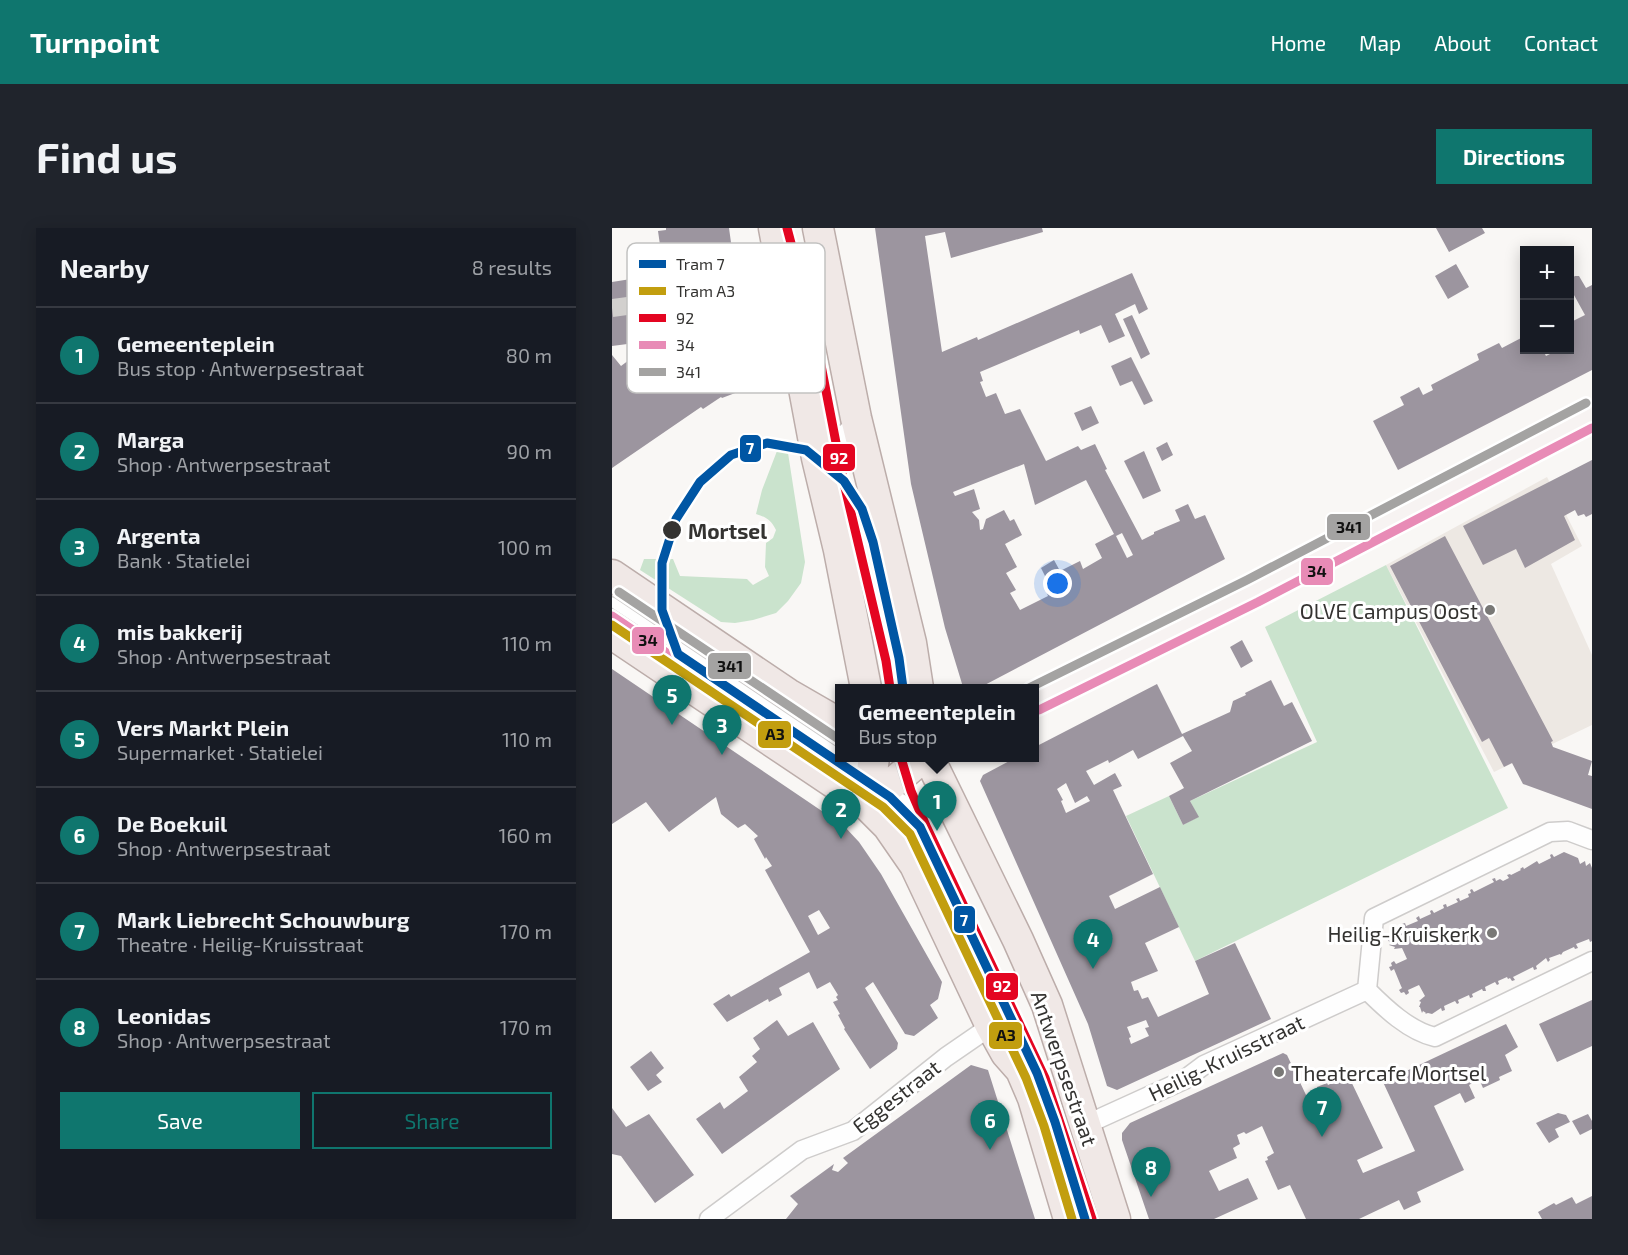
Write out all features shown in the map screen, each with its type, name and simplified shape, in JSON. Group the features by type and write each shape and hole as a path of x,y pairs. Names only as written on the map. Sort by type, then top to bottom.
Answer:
{"main road":[{"path":"774,228 778,243"},
{"path":"818,228 821,243"},
{"path":"825,263 856,418 910,643 917,684"},
{"path":"814,393 824,433 825,495 839,550 861,682"},
{"path":"612,575 805,705 835,721"},
{"path":"612,634 835,742"},
{"path":"805,705 817,708 835,705"},
{"path":"876,762 895,771"},
{"name":"Antwerpsestraat","path":"895,771 888,826 915,865 990,1026 1006,1053 1021,1070 1034,1098 1069,1219"},
{"name":"Antwerpsestraat","path":"895,771 1018,940 1047,1005 1115,1219"}],"street":[{"path":"1039,697 1252,591 1592,414"},
{"path":"824,433 846,434 856,418"},
{"path":"1592,840 1568,831 1550,832 1374,918 1367,990 1381,1005 1423,1034 1435,1037 1592,961"},
{"name":"Heilig-Kruisstraat","path":"1085,1125 1184,1080 1204,1065 1367,990"},
{"name":"Eggestraat","path":"709,1219 802,1150 853,1131 946,1057 990,1026"}],"lane":[{"path":"787,228 791,243"},
{"path":"820,393 824,433 886,661 889,684"},
{"path":"612,602 835,752"},
{"path":"860,762 895,771 927,828 1045,1078 1092,1219"},
{"path":"895,771 912,808 927,828"}],"shaded area":[{"name":"OLVE Campus Oost","path":"1547,477 1582,546 1551,564 1592,655 1592,725 1494,772 1386,565"}],"green space":[{"path":"777,451 788,453 805,562 801,583 776,613 735,623 721,622 640,570 644,559 673,559 680,576 747,579 753,585 769,576 765,567 766,543 773,538 776,530 768,519 756,514 762,490"},
{"path":"1386,565 1508,808 1195,961 1126,816 1169,796 1183,825 1198,817 1190,801 1317,742 1265,627"}],"building":[{"path":"666,228 729,228 731,243 660,243 658,231 666,230"},
{"path":"875,228 1042,228 1043,232 951,258 945,232 925,236 942,352 977,337 978,340 1132,273 1148,309 1139,314 1135,304 1115,314 1125,336 1109,343 1101,325 1080,334 1079,330 980,372 983,381 980,382 986,397 996,393 1005,414 1020,409 1046,461 1078,446 1081,450 1095,444 1107,469 1105,470 1142,540 1180,521 1175,510 1188,504 1195,519 1205,515 1225,559 987,684 962,684 945,628 911,484","holes":["1024,464 1035,505 1086,480 1114,534 1095,544 1102,558 1083,569 1080,561 1060,571 1054,560 1041,568 1049,584 1054,581 1056,586 1046,591 1048,596 1020,610 1010,593 1016,590 1006,573 1017,567 1005,544 1022,535 1014,519 1010,521 1004,510 986,519 983,529 980,530 979,520 972,512 980,509 974,489 955,496 953,492","1122,533 1133,555 1127,558 1116,536"]},
{"path":"1436,228 1482,228 1485,233 1449,252"},
{"path":"1456,264 1469,287 1448,299 1435,276"},
{"path":"1579,276 1586,288 1592,285 1592,370 1398,470 1373,421 1404,405 1400,397 1419,387 1423,395 1433,390 1431,385 1479,360 1477,354 1499,343 1502,348 1520,339 1520,354 1545,354 1546,356 1574,354 1574,320 1585,315 1574,295 1574,277"},
{"path":"627,280 627,344 612,346 612,282"},
{"path":"1132,315 1150,354 1141,359 1123,319"},
{"path":"612,355 621,366 627,362 627,393 735,393 721,397 703,409 701,407 612,468"},
{"path":"1131,357 1153,401 1144,405 1132,381 1120,386 1111,366"},
{"path":"1091,406 1099,423 1082,431 1074,413"},
{"path":"1167,442 1173,455 1162,461 1156,448"},
{"path":"1144,451 1161,491 1143,499 1124,461"},
{"path":"1592,460 1592,514 1586,517 1584,514 1578,516 1575,510 1564,516 1575,540 1525,568 1516,549 1483,565 1463,526"},
{"path":"1445,536 1553,741 1551,742 1553,747 1592,761 1588,775 1592,776 1592,809 1523,784 1512,763 1504,767 1489,738 1482,742 1390,566"},
{"path":"1242,640 1253,661 1241,668 1230,647"},
{"path":"612,669 844,826 859,842 881,874 942,982 938,999 930,1005 938,1018 914,1036 905,1034 873,982 865,988 898,1043 897,1049 870,1069 844,1029 838,1015 840,1014 833,1002 838,1000 836,997 838,995 830,982 817,989 809,972 779,988 782,995 769,1002 768,999 727,1022 713,1004 729,994 731,997 810,952 765,870 772,866 766,857 765,859 754,839 758,836 745,824 738,828 721,814 716,797 669,832 646,802 612,824","holes":["819,910 830,928 818,935 808,916"]},
{"path":"1271,680 1284,706 1292,702 1312,741 1190,801 1199,817 1183,825 1169,796 1184,788 1170,763 1192,751 1183,736 1138,759 1133,750 1109,763 1108,760 1086,771 1094,785 1115,773 1122,786 1113,790 1153,874 1109,896 1115,909 1160,887 1179,927 1145,943 1158,971 1131,982 1134,991 1138,990 1142,999 1148,997 1158,1017 1209,994 1195,961 1235,943 1271,1019 1117,1090 1107,1086 1088,1024 980,781 983,775 1007,762 1039,762 1039,745 1157,684 1182,734 1230,712 1233,701 1246,695 1245,693","holes":["1066,783 1075,803 1087,796 1090,801 1066,813 1057,789","1146,1020 1149,1027 1145,1028 1149,1036 1131,1044 1127,1027"]},
{"name":"Heilig-Kruiskerk","path":"1564,852 1578,858 1580,864 1585,861 1586,866 1590,863 1592,868 1592,941 1590,942 1589,939 1576,944 1578,948 1574,947 1561,955 1549,958 1548,962 1546,958 1536,966 1537,969 1534,970 1533,967 1513,977 1515,980 1512,981 1507,977 1498,981 1497,985 1495,982 1485,987 1486,991 1482,989 1472,994 1473,997 1470,998 1469,995 1458,1000 1459,1003 1455,1001 1444,1006 1445,1010 1442,1011 1441,1008 1432,1014 1425,1014 1423,1011 1422,1013 1419,1007 1421,1002 1419,1001 1425,996 1419,985 1408,990 1409,993 1406,995 1404,992 1401,993 1399,990 1402,988 1394,969 1391,971 1389,967 1394,961 1396,964 1407,959 1402,948 1394,949 1395,947 1389,945 1391,944 1387,939 1393,933 1392,931 1404,927 1402,924 1405,923 1406,926 1418,921 1416,918 1419,916 1420,919 1431,914 1432,910 1434,913 1444,908 1443,905 1446,904 1447,907 1458,902 1456,899 1459,898 1460,901 1469,897 1470,890 1474,892 1494,882 1492,879 1503,881 1509,878 1507,875 1523,867 1524,869 1537,861 1539,864 1551,858 1552,854 1554,857"},
{"path":"1592,1000 1592,1046 1557,1062 1539,1024"},
{"path":"777,1020 788,1036 813,1022 840,1069 722,1154 696,1119 720,1102 724,1109 748,1091 739,1077 757,1062 752,1056 760,1049 753,1038"},
{"path":"1506,1024 1518,1047 1505,1055 1512,1071 1483,1088 1479,1079 1469,1085 1475,1098 1465,1103 1460,1093 1434,1106 1464,1170 1417,1192 1421,1202 1404,1210 1399,1200 1359,1219 1306,1219 1290,1185 1278,1190 1265,1161 1274,1153 1262,1126 1246,1134 1244,1132 1237,1135 1240,1144 1233,1148 1237,1158 1209,1171 1219,1191 1248,1178 1258,1199 1214,1219 1149,1219 1122,1140 1122,1133 1130,1123 1283,1053 1287,1055 1306,1095 1317,1090 1317,1087 1327,1083 1328,1085 1348,1075 1383,1148 1357,1160 1363,1173 1415,1151 1383,1082"},
{"path":"651,1051 664,1068 656,1075 662,1082 648,1091 630,1067"},
{"path":"971,1065 988,1070 1035,1219 786,1219 798,1204 790,1196 834,1164 832,1170 838,1172 848,1163 843,1158"},
{"path":"612,1108 626,1127 649,1114 694,1175 655,1203 621,1156 612,1154"},
{"path":"1558,1113 1566,1115 1570,1122 1555,1129 1559,1137 1549,1143 1536,1123"},
{"path":"1588,1114 1592,1121 1592,1129 1580,1135 1572,1121"},
{"path":"1592,1196 1592,1219 1542,1219 1538,1212 1572,1197 1576,1204"}],"tunnel":[{"path":"612,308 627,306"}],"tram line":[{"name":"7","path":"835,760 678,654 662,610 662,563 676,519 700,482 731,455 767,443 806,450 844,481 862,509 873,542 899,658 902,684"},
{"name":"A3","path":"612,625 883,807 910,834 1026,1078 1044,1126 1072,1219"},
{"name":"7","path":"838,762 890,797 920,827 1037,1073 1085,1219"},
{"path":"895,762 904,790 927,840"}],"transit line":[{"name":"92","path":"787,228 791,243"},
{"name":"92","path":"825,386 843,479 889,684"},
{"name":"341","path":"1037,684 1247,580 1586,403"},
{"name":"34","path":"1039,710 1258,602 1592,428"},
{"name":"341","path":"619,592 835,737"},
{"name":"34","path":"612,616 833,765"},
{"name":"92","path":"902,762 911,791 927,828 1045,1078 1092,1219"}],"place":[{"name":"Mortsel","path":"672,530"},
{"name":"OLVE Campus Oost","path":"1490,610"},
{"name":"Vers Markt Plein","path":"672,725"},
{"name":"Argenta","path":"722,755"},
{"name":"Gemeenteplein","path":"937,831"},
{"name":"Marga","path":"841,839"},
{"name":"Heilig-Kruiskerk","path":"1492,933"},
{"name":"mis bakkerij","path":"1093,969"},
{"name":"Theatercafe Mortsel","path":"1279,1072"},
{"name":"Mark Liebrecht Schouwburg","path":"1322,1137"},
{"name":"De Boekuil","path":"990,1150"},
{"name":"Leonidas","path":"1151,1197"}]}
